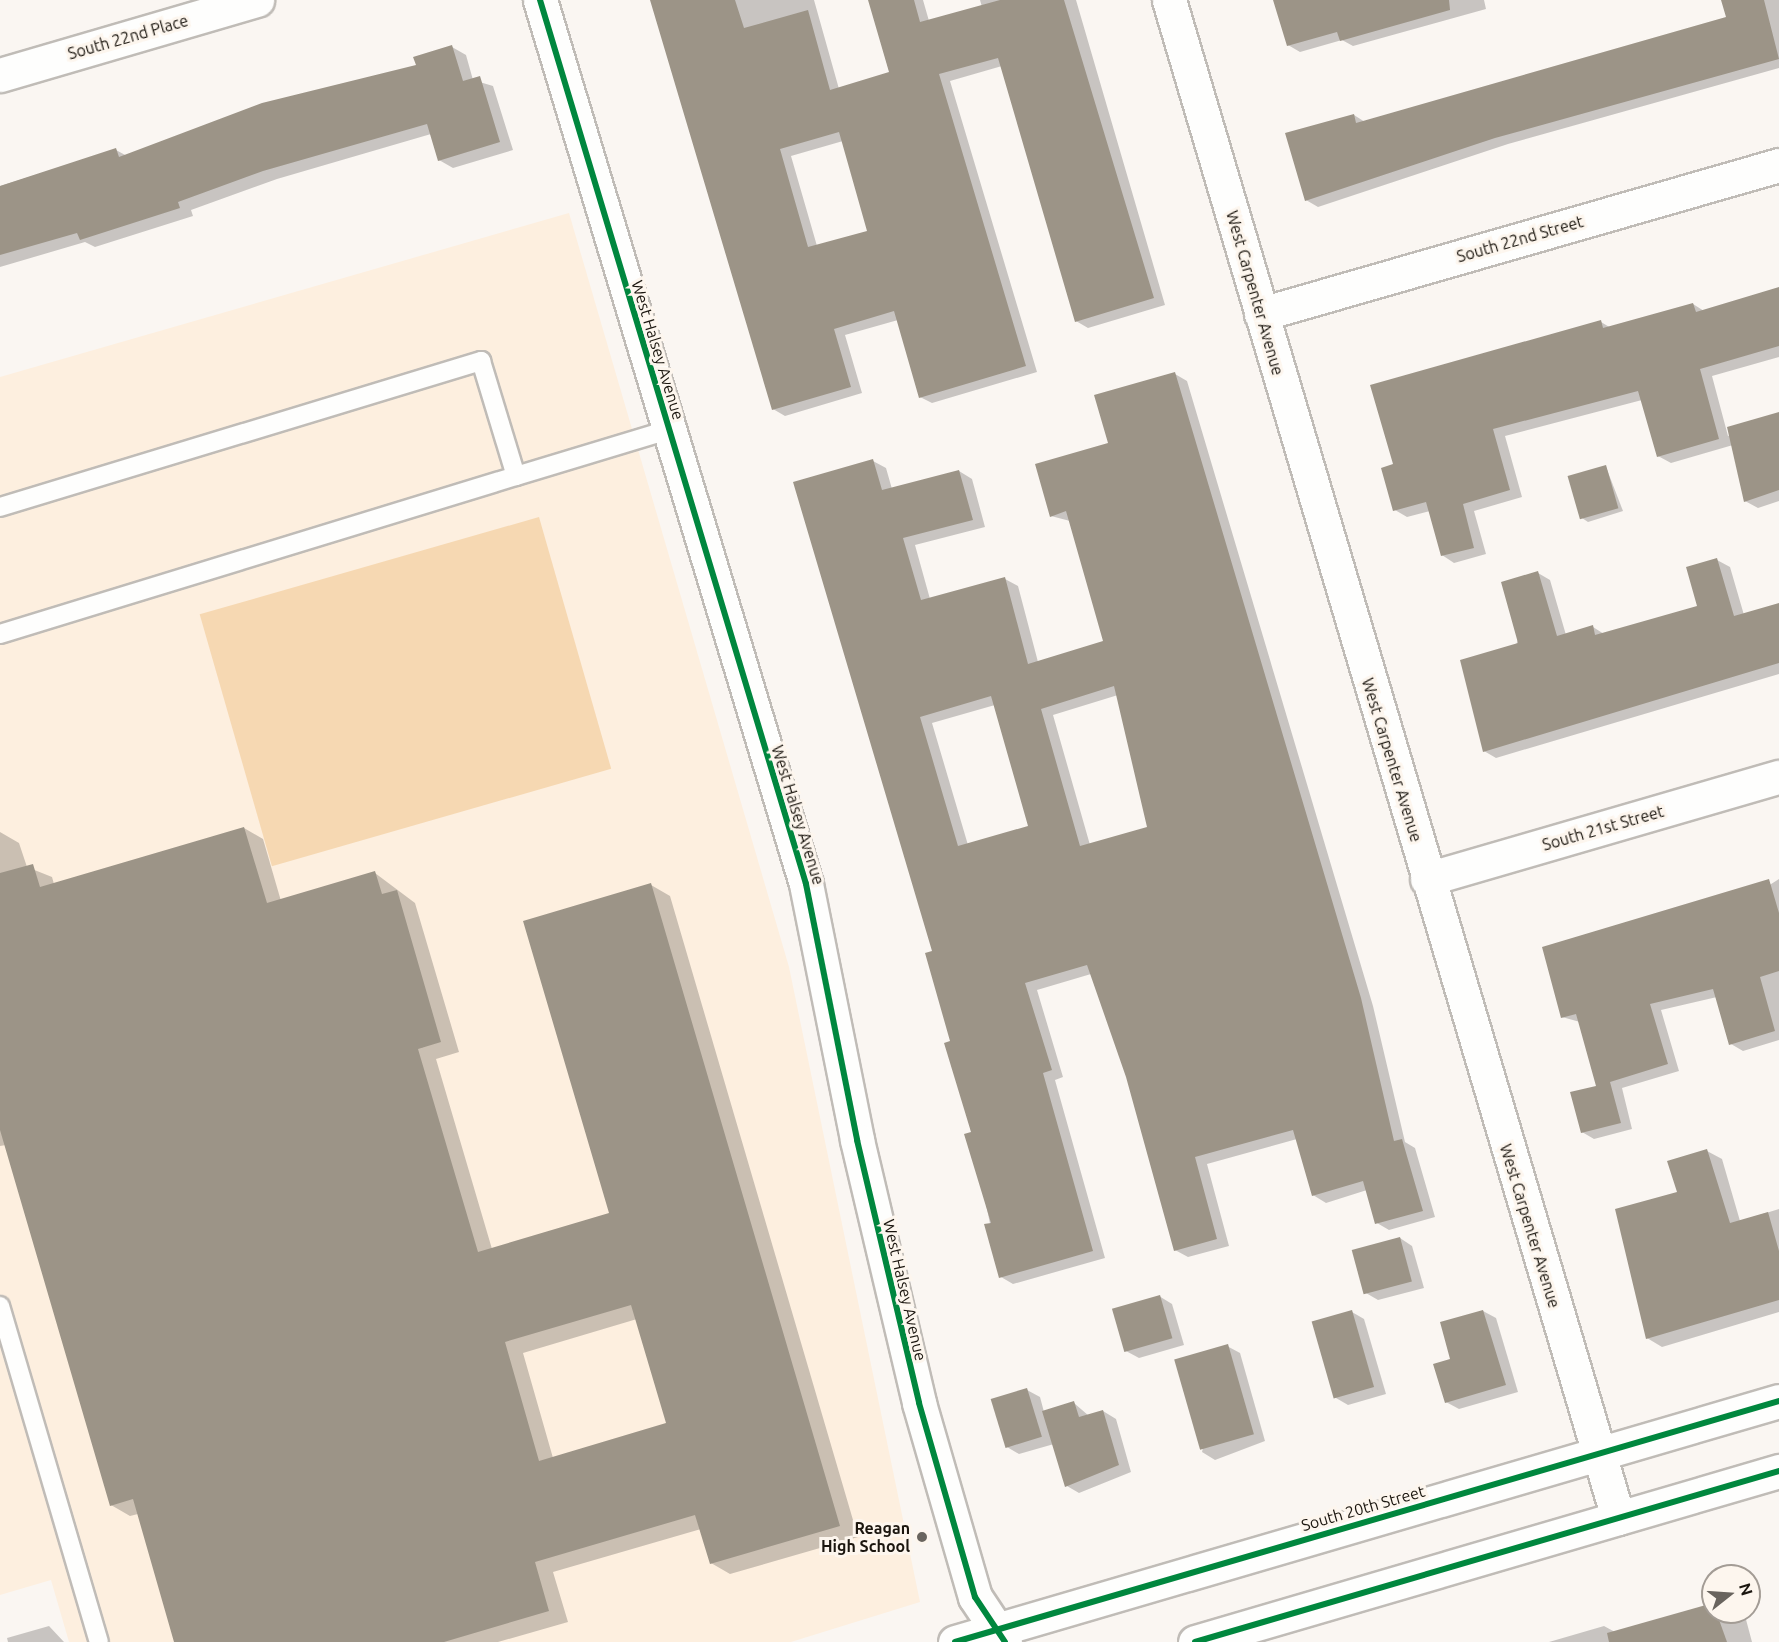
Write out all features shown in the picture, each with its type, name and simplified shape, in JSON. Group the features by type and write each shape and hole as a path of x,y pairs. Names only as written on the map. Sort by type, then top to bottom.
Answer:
{"street":[{"name":"South 22nd Place","path":"0,75 257,0"},
{"name":"West Halsey Avenue","path":"540,0 806,884 891,1294 975,1597 1000,1636"},
{"name":"West Carpenter Avenue","path":"1169,0 1427,879 1618,1518"},
{"name":"South 22nd Street","path":"1261,314 1779,165"},
{"name":"South 21st Street","path":"1427,879 1779,777"},
{"name":"South 20th Street","path":"955,1642 1000,1636 1779,1401"},
{"path":"1195,1642 1779,1472"}],"lane":[{"path":"0,507 481,361 516,476"},
{"path":"0,634 668,430"},
{"path":"0,1306 99,1642"}],"shaded area":[{"path":"569,213 789,967 920,1602 791,1642 69,1642 51,1580 0,1595 0,377"},
{"path":"539,517 611,769 272,866 200,614"}],"building":[{"path":"650,0 735,0 744,28 808,10 830,90 889,72 868,0 914,0 920,22 1000,0 1064,0 1154,298 1075,322 998,58 939,74 1026,366 919,398 894,311 834,329 851,387 772,410","holes":["839,132 867,231 808,247 780,149"]},
{"path":"1273,0 1449,0 1450,10 1340,41 1337,32 1287,46"},
{"path":"1721,0 1764,0 1779,59 1495,138 1305,201 1285,133 1354,114 1356,123 1726,17"},
{"path":"452,45 463,81 480,76 500,142 438,161 427,124 263,171 178,202 180,208 80,240 77,233 0,255 0,186 116,148 119,157 262,103 416,65 413,57"},
{"path":"1779,287 1779,346 1700,369 1719,439 1657,457 1638,391 1493,429 1510,490 1463,504 1474,548 1441,556 1426,502 1393,511 1381,468 1393,464 1370,385 1601,320 1603,328 1693,303 1696,312"},
{"path":"1175,372 1361,998 1394,1141 1402,1139 1423,1211 1375,1224 1363,1181 1312,1196 1293,1130 1195,1157 1217,1239 1174,1251 1126,1077 1087,965 1025,983 1052,1070 1043,1073 1093,1251 999,1278 984,1224 991,1223 964,1134 971,1132 944,1043 950,1041 925,953 932,951 793,482 873,459 882,490 959,470 973,520 903,538 921,600 1005,577 1028,664 1103,641 1066,511 1050,517 1035,464 1108,443 1094,395","holes":["1114,686 1147,827 1080,846 1041,709","991,696 1028,826 958,846 920,717"]},
{"path":"1779,412 1779,490 1744,502 1727,427"},
{"path":"1606,465 1618,508 1580,519 1568,476"},
{"path":"1717,558 1734,616 1779,603 1779,663 1483,752 1460,660 1518,643 1501,582 1538,571 1557,636 1593,625 1595,635 1697,606 1686,567"},
{"path":"244,827 267,903 375,871 382,894 397,890 441,1042 418,1049 478,1252 609,1213 523,921 651,883 840,1526 710,1564 695,1515 535,1562 549,1611 444,1642 174,1642 133,1499 110,1506 0,1130 0,873 33,864 40,887","holes":["631,1305 666,1423 539,1461 505,1342"]},
{"path":"1769,879 1779,913 1779,971 1760,977 1775,1031 1729,1045 1713,989 1650,1004 1668,1064 1610,1082 1621,1123 1581,1133 1570,1092 1596,1086 1576,1014 1561,1018 1542,947"},
{"path":"1707,1149 1730,1223 1768,1212 1779,1251 1779,1300 1646,1339 1615,1209 1677,1192 1667,1161"},
{"path":"1400,1237 1412,1281 1364,1294 1352,1250"},
{"path":"1160,1295 1172,1338 1124,1352 1112,1309"},
{"path":"1352,1310 1374,1387 1334,1398 1312,1322"},
{"path":"1483,1310 1506,1385 1445,1403 1433,1364 1450,1359 1440,1322"},
{"path":"1228,1344 1254,1434 1200,1450 1174,1359"},
{"path":"1027,1388 1042,1437 1006,1448 991,1399"},
{"path":"1074,1401 1079,1417 1103,1410 1119,1465 1065,1487 1042,1411"},
{"path":"1701,1606 1701,1624 1721,1624 1727,1642 1609,1642 1607,1633"}],"cycle path":[{"path":"540,0 806,884 857,1140 919,1403 975,1597 1005,1642"},
{"path":"955,1642 1779,1401"},
{"path":"1195,1642 1779,1471"}],"place":[{"name":"Reagan High School","path":"922,1537"}]}
